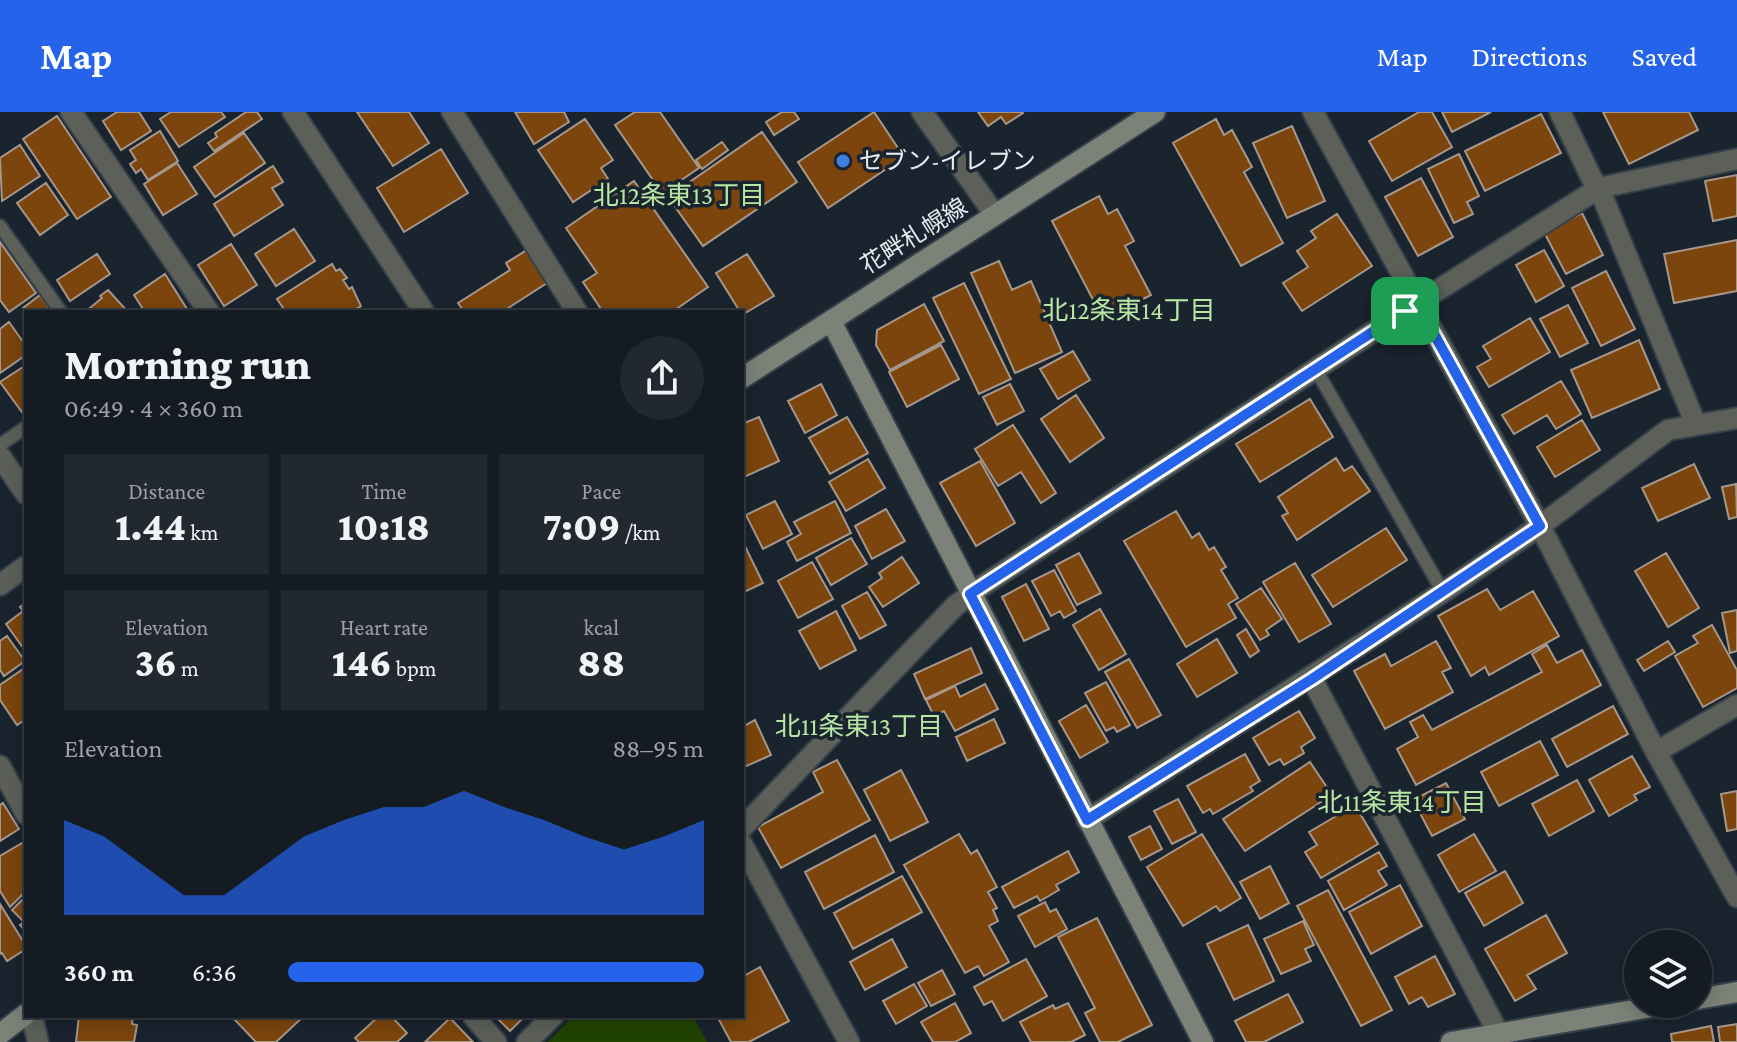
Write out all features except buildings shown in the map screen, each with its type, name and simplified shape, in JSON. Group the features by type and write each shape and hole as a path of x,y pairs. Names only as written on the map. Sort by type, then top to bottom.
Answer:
{"street":[{"path":"71,112 208,310"},
{"path":"293,112 423,310"},
{"path":"452,112 576,310"},
{"path":"922,112 995,215"},
{"name":"花畔札幌線","path":"744,377 1155,112"},
{"path":"1313,112 1540,526 1656,752 1737,897"},
{"path":"1560,112 1599,188 1696,425"},
{"path":"744,826 970,594 1315,368 1599,188 1737,159"},
{"path":"831,321 1203,1042"},
{"path":"1087,820 1312,679 1443,592 1540,526 1668,430 1737,418"},
{"path":"0,456 24,491"},
{"path":"0,585 24,567"},
{"path":"1312,679 1500,1038"},
{"path":"1656,752 1737,705"},
{"path":"0,766 24,810"},
{"path":"744,848 849,1042"},
{"path":"1712,996 1737,992"},
{"path":"1451,1042 1500,1038 1624,1013"},
{"path":"0,1034 24,1016"},
{"path":"32,1018 38,1042"},
{"path":"475,1018 496,1042"},
{"path":"527,1042 551,1018"}],"lane":[{"path":"0,226 60,310"},
{"path":"1315,368 1443,592"},
{"path":"0,445 24,428"}],"green space":[{"path":"571,1018 694,1018 707,1042 548,1042"}],"place":[{"name":"セブン-イレブン","path":"843,161"}],"district":[{"name":"北12条東13丁目","path":"679,195"},
{"name":"北12条東14丁目","path":"1129,310"},
{"name":"北11条東13丁目","path":"859,726"},
{"name":"北11条東14丁目","path":"1402,802"}],"route":[{"path":"1417,303 1540,526 1312,679 1087,820 970,594 1405,311 1417,303"}]}
